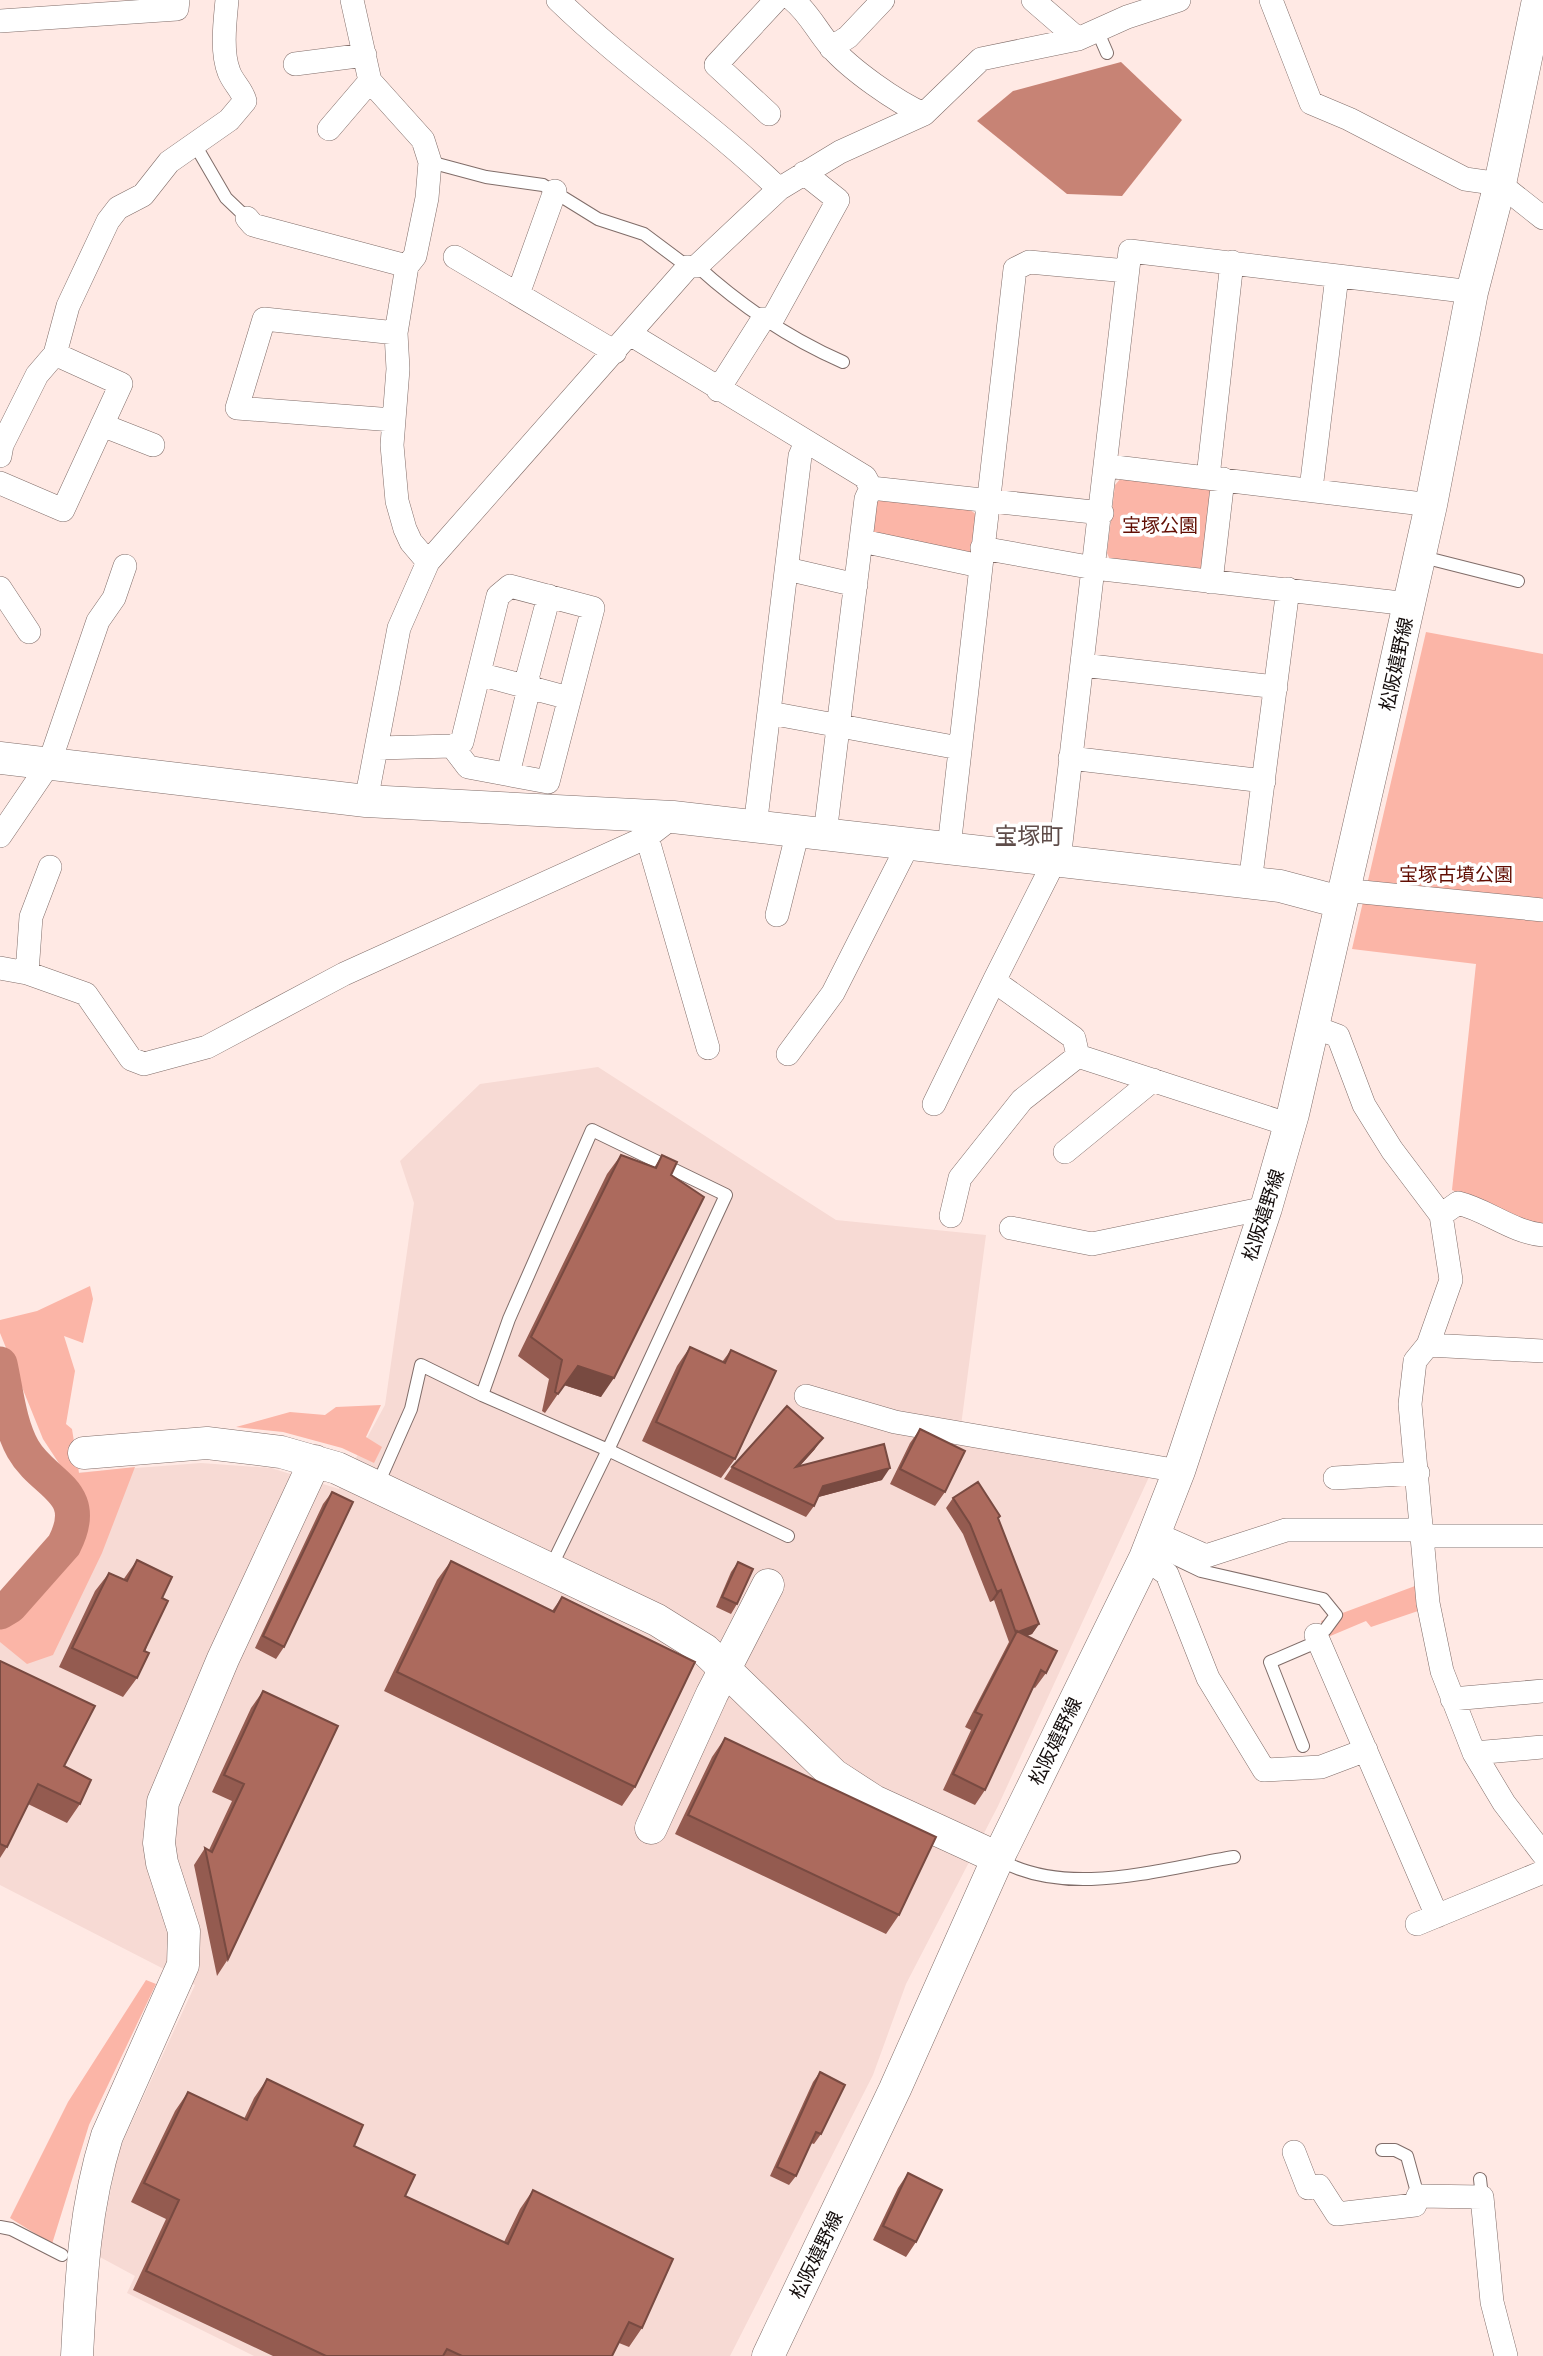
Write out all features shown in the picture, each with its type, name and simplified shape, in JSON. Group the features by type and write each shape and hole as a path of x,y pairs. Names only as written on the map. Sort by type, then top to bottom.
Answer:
{"street":[{"path":"0,21 177,9 177,0"},
{"path":"0,456 2,445 37,375 55,354 68,306 108,221 118,208 142,195 169,162 229,120 245,101 242,90 229,73 224,30 227,0"},
{"path":"352,0 370,80 424,140 430,162 427,198 415,256 407,266 396,333 398,369 393,420 397,501 411,542 428,562"},
{"path":"558,0 610,50 755,166 779,189"},
{"path":"769,114 716,65 776,0"},
{"path":"793,0 804,10 831,48 902,104 924,114"},
{"path":"831,48 848,37 883,0"},
{"path":"1034,0 1088,34"},
{"path":"366,801 399,628 428,562 693,266 779,189 804,173 924,114 981,59 1088,34 1128,9 1179,0"},
{"path":"1271,0 1311,103 1349,119 1465,179 1500,184 1543,218"},
{"name":"松阪嬉野線","path":"768,2356 895,2090 998,1858 1149,1546 1178,1471 1266,1208 1314,1027 1341,896 1431,505 1472,292 1500,184 1538,0"},
{"path":"295,64 365,55"},
{"path":"328,129 370,80"},
{"path":"719,390 764,319 773,318 838,200 804,173"},
{"path":"518,294 555,191"},
{"path":"247,218 253,225 407,266"},
{"path":"934,1104 1057,860 1102,513 1106,452 1130,251 1472,292"},
{"path":"455,257 615,352"},
{"path":"949,847 1015,269 1029,262 1127,271"},
{"path":"1211,582 1232,262"},
{"path":"1311,489 1337,276"},
{"path":"393,420 237,408 264,318 396,333"},
{"path":"630,334 865,477 872,488"},
{"path":"0,483 63,510 121,384 55,354"},
{"path":"102,425 153,445"},
{"path":"755,827 800,456 806,442"},
{"path":"1107,466 1431,505"},
{"path":"872,488 1102,513"},
{"path":"777,915 811,833 837,726 866,499 872,488"},
{"path":"862,541 981,557 1409,604"},
{"path":"0,836 50,764 98,621 114,598 125,566"},
{"path":"787,569 856,585"},
{"path":"378,748 452,746 462,742 498,597 510,586 593,608 548,782 468,766 452,746"},
{"path":"0,588 29,632"},
{"path":"1250,883 1287,589"},
{"path":"508,774 529,688 528,674 549,596"},
{"path":"1082,665 1276,687"},
{"path":"479,674 569,698"},
{"path":"770,713 959,748"},
{"path":"0,758 366,801 673,817 1280,886 1341,896 1543,910"},
{"path":"1070,758 1264,781"},
{"path":"0,968 27,973 86,994 131,1059 144,1064 207,1046 344,975 647,836 673,817"},
{"path":"647,836 708,1048"},
{"path":"788,1054 833,993 909,843"},
{"path":"27,973 31,917 50,867"},
{"path":"995,981 1074,1038 1078,1056"},
{"path":"1314,1027 1338,1036 1364,1105 1392,1150 1441,1215 1451,1280 1428,1345 1415,1362 1410,1404 1428,1603 1442,1671 1474,1752 1504,1803 1543,1854"},
{"path":"1078,1056 1290,1125"},
{"path":"951,1216 960,1178 1022,1100 1078,1056"},
{"path":"1065,1152 1153,1080"},
{"path":"1441,1215 1458,1203 1473,1206 1513,1227 1543,1235"},
{"path":"1011,1228 1092,1244 1266,1208"},
{"path":"1428,1345 1543,1351"},
{"path":"806,1396 895,1422 1178,1471"},
{"path":"84,1453 207,1443 281,1452 315,1461 377,1486 657,1620 705,1650 811,1755 853,1787 874,1801 998,1858"},
{"path":"77,2356 81,2259 99,2163 107,2136 183,1965 184,1931 167,1881 159,1843 163,1802 223,1659 315,1461"},
{"path":"1335,1478 1418,1473"},
{"path":"1149,1546 1206,1556 1286,1530 1543,1536"},
{"path":"1149,1546 1167,1574 1208,1678 1264,1770 1321,1767 1366,1751"},
{"path":"651,1828 712,1694 768,1585"},
{"path":"1320,1635 1366,1751 1427,1920 1543,1872"},
{"path":"1452,1699 1543,1691"},
{"path":"1474,1752 1543,1746"},
{"path":"1294,2152 1308,2188 1319,2186 1338,2214 1415,2205 1418,2196 1481,2188 1492,2302 1507,2356"}],"lane":[{"path":"1088,34 1107,53"},
{"path":"194,143 226,198 247,218"},
{"path":"430,162 486,177 543,185 598,219 644,234 693,266 747,309 843,362"},
{"path":"1419,556 1518,581"},
{"path":"482,1395 509,1318 592,1130 726,1195 608,1450 549,1570"},
{"path":"377,1486 411,1409 421,1365 788,1536"},
{"path":"1149,1546 1201,1571 1323,1599 1336,1615 1320,1635 1270,1662 1303,1746"},
{"path":"998,1858 1018,1870 1088,1880 1234,1857"},
{"path":"1382,2150 1395,2150 1407,2156 1418,2196"},
{"path":"0,2228 11,2229 62,2255"}],"shaded area":[{"path":"1121,62 1182,120 1122,196 1067,194 977,121 1013,91"},
{"path":"598,1067 836,1220 986,1235 959,1441 1149,1477 998,1806 906,1984 873,2075 730,2356 254,2356 127,2293 135,2276 98,2256 118,2152 195,1985 0,1885 0,1625 74,1553 85,1517 71,1473 201,1463 271,1468 339,1489 385,1405 414,1203 400,1161 480,1084"}],"green space":[{"name":"宝塚公園","path":"1122,477 1208,486 1214,496 1205,568 1193,573 1111,562 1107,553 1115,485"},
{"path":"883,498 969,509 977,515 973,550 965,557 869,531 875,503"},
{"name":"宝塚古墳公園","path":"1426,632 1543,654 1543,1225 1532,1225 1452,1190 1476,964 1352,949"},
{"path":"90,1286 93,1299 83,1343 64,1336 75,1371 66,1424 72,1429 79,1473 135,1467 102,1553 53,1655 27,1664 0,1642 0,1623 70,1558 86,1519 81,1497 43,1439 0,1333 0,1320 37,1311"},
{"path":"381,1405 366,1437 382,1447 374,1463 342,1448 283,1432 236,1427 290,1412 325,1415 336,1407"},
{"path":"1415,1586 1418,1611 1371,1627 1366,1621 1328,1637 1321,1621"},
{"path":"146,1980 156,1984 89,2125 52,2244 10,2218 68,2102"}],"building":[{"path":"621,1155 656,1168 662,1155 677,1162 671,1175 704,1197 614,1378 578,1366 558,1394 555,1392 562,1360 531,1337"},
{"path":"690,1347 725,1363 731,1350 776,1371 735,1459 656,1422"},
{"path":"787,1406 823,1438 796,1467 884,1444 890,1468 823,1486 814,1506 732,1467"},
{"path":"920,1429 965,1451 945,1492 900,1469"},
{"path":"978,1482 1000,1516 998,1518 1039,1624 1016,1633 1001,1590 997,1592 970,1524 953,1498"},
{"path":"332,1492 353,1502 284,1647 263,1636"},
{"path":"137,1560 172,1577 162,1598 168,1601 144,1651 149,1653 137,1678 72,1648 109,1573 127,1581"},
{"path":"451,1561 554,1612 562,1597 695,1662 635,1787 397,1672"},
{"path":"738,1562 753,1569 737,1604 722,1597"},
{"path":"1017,1631 1057,1651 1046,1673 1041,1670 985,1790 953,1774 982,1715 975,1712"},
{"path":"0,1661 95,1706 64,1766 91,1780 80,1804 38,1784 7,1847 0,1844"},
{"path":"263,1691 338,1726 228,1959 205,1848 212,1852 244,1784 224,1775"},
{"path":"725,1738 936,1837 899,1915 688,1815"},
{"path":"820,2072 845,2085 821,2134 816,2132 796,2176 777,2167"},
{"path":"267,2079 363,2125 354,2146 415,2175 405,2196 508,2244 533,2190 673,2259 642,2328 629,2322 612,2356 462,2356 447,2349 443,2356 326,2356 146,2271 179,2200 144,2183 188,2092 247,2120"},
{"path":"908,2173 942,2190 916,2242 883,2226"}],"waterway":[{"path":"0,1364 18,1439 32,1461 62,1490 69,1500 72,1512 71,1527 64,1545 10,1606 0,1612"}],"district":[{"name":"宝塚町","path":"1029,836"}]}
